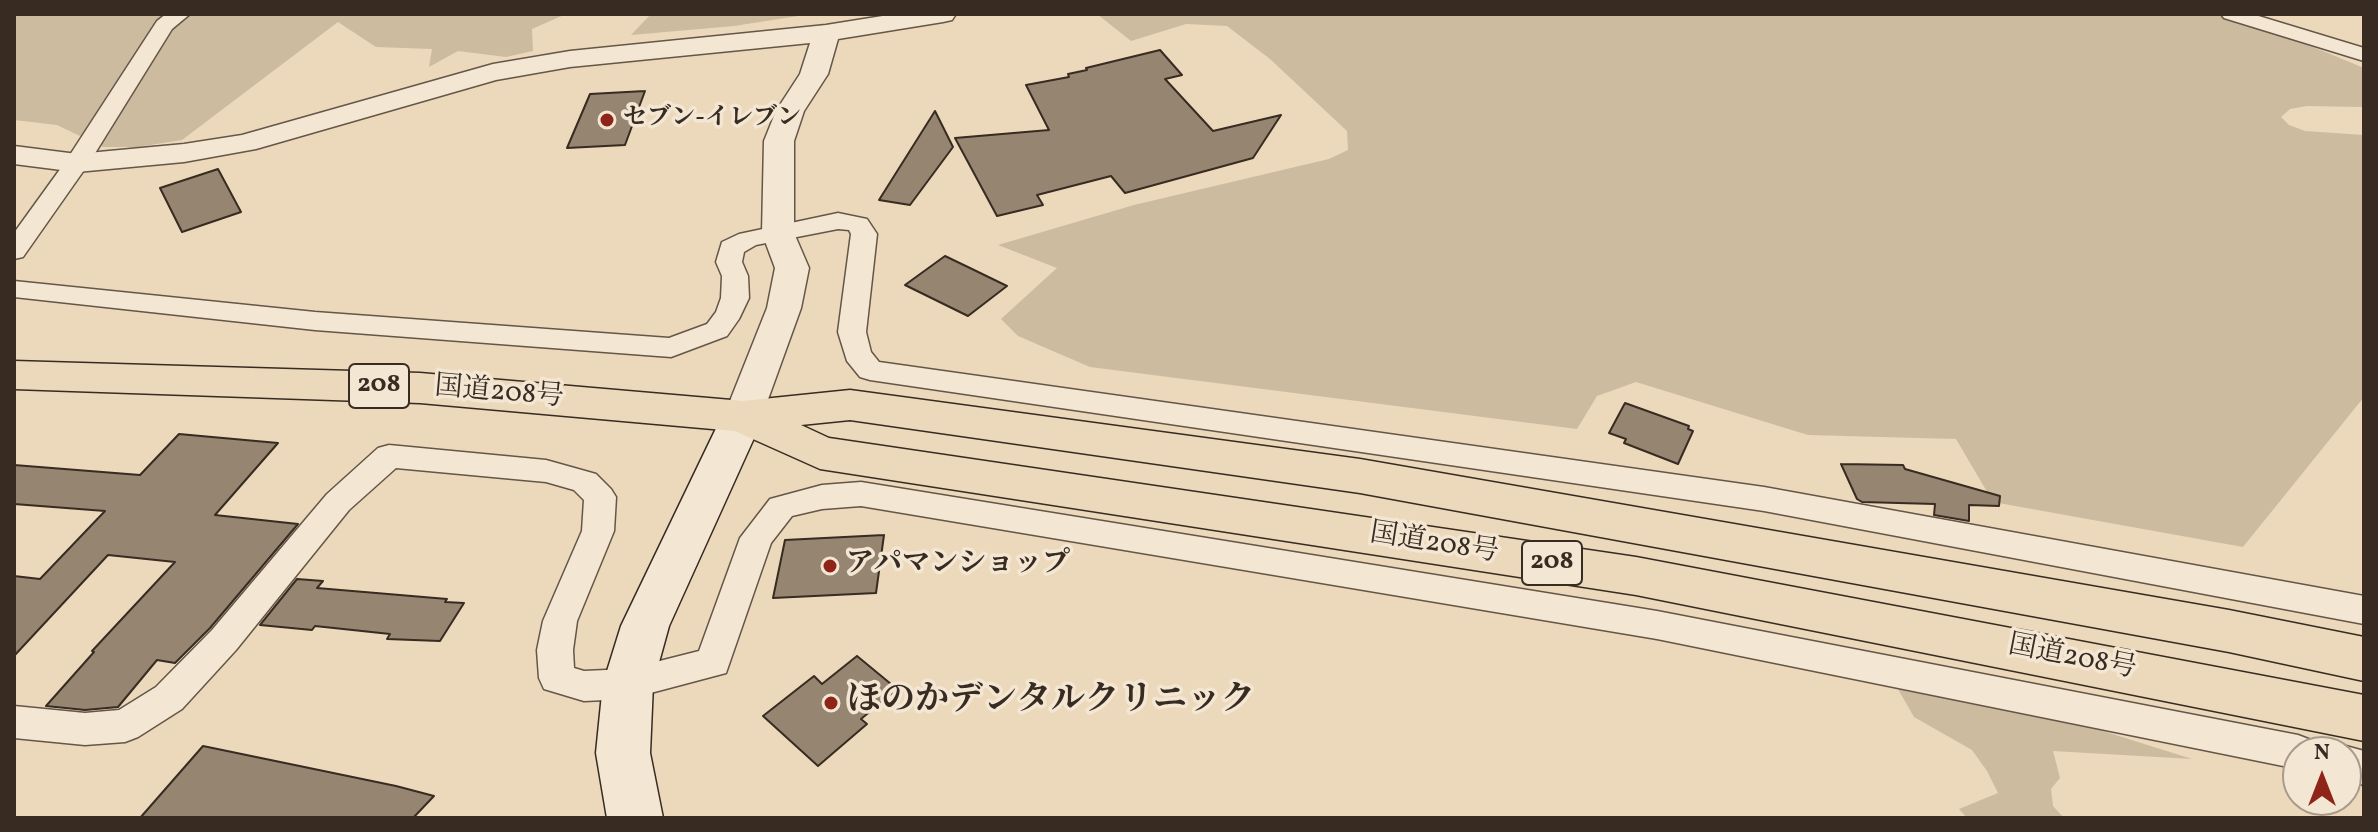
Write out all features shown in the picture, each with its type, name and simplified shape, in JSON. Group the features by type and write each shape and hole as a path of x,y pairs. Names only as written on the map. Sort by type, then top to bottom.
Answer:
{"highway":[{"name":"国道208号","path":"14,375 420,388 743,416 850,405 1360,476 2229,631 2364,659"},
{"name":"国道208号","path":"743,416 820,453 1636,576 2364,718"}],"main road":[{"path":"635,818 623,753 628,684 645,626 743,416"}],"street":[{"path":"14,251 77,163 164,25 180,14"},
{"path":"14,155 77,163 184,153 245,143 493,72 570,59 826,33 943,14"},
{"path":"2231,14 2364,55"},
{"path":"743,416 784,308 792,268 778,233 779,141 790,111 814,74 826,33"},
{"path":"14,289 300,319 671,348 717,330 729,313 735,298 735,276 729,262 731,248 748,239 838,221 858,224 864,234 852,332 857,354 870,370 1764,499 2364,610"},
{"path":"14,722 85,729 125,726 169,698 224,640 338,502 389,456 546,471 585,482 600,497 598,531 560,621 555,650 557,678 584,686 628,684 713,662 756,538 781,507 822,497 861,494 1657,625 2282,749"}],"shaded area":[{"path":"14,14 566,14 532,29 533,51 506,57 458,51 429,67 432,49 376,47 338,22 182,140 138,147 103,147 57,125 14,120"},
{"path":"651,14 811,14 734,26 631,35"},
{"path":"1097,14 2216,14 2296,40 2364,68 2364,107 2307,106 2290,109 2281,117 2289,125 2305,131 2364,135 2364,397 2243,547 1993,502 1956,439 1808,435 1636,382 1597,396 1577,429 1090,367 1018,336 1001,319 1057,268 998,245 1134,205 1329,159 1348,150 1347,131 1270,59 1227,26 1186,24 1131,41"},
{"path":"1894,682 2033,709 2192,759 2053,751 2060,778 2051,789 2053,806 2064,818 1967,818 1959,809 1998,793 1987,771 1972,750 1914,717"}],"building":[{"path":"1160,50 1182,75 1165,79 1213,131 1281,115 1253,158 1125,193 1111,176 1037,195 1043,205 997,216 955,138 1049,130 1026,85 1069,77 1068,74 1086,68"},
{"name":"セブン-イレブン","path":"645,91 625,145 567,148 590,94"},
{"path":"935,111 953,147 910,205 879,200"},
{"path":"218,169 241,212 182,232 160,188"},
{"path":"945,256 1007,286 968,316 905,285"},
{"path":"1625,403 1689,426 1688,429 1693,431 1678,464 1624,443 1626,439 1609,433"},
{"path":"179,434 278,443 215,515 298,524 210,628 175,663 157,660 118,707 85,710 46,706 92,651 175,562 108,555 14,656 14,576 40,579 105,511 14,504 14,465 140,475"},
{"path":"1841,464 1903,465 1905,469 2000,496 1999,506 1969,505 1969,521 1934,515 1935,504 1862,502 1857,499"},
{"name":"アパマンショップ","path":"884,535 876,593 773,598 785,540"},
{"path":"297,579 323,581 317,588 464,603 440,641 387,639 390,634 315,626 312,630 260,625"},
{"name":"ほのかデンタルクリニック","path":"857,656 897,689 861,719 867,724 818,766 763,716 814,676 822,684"},
{"path":"203,746 434,796 413,818 140,818"}],"place":[{"name":"セブン-イレブン","path":"607,120"},
{"name":"アパマンショップ","path":"830,566"},
{"name":"ほのかデンタルクリニック","path":"831,703"}]}
